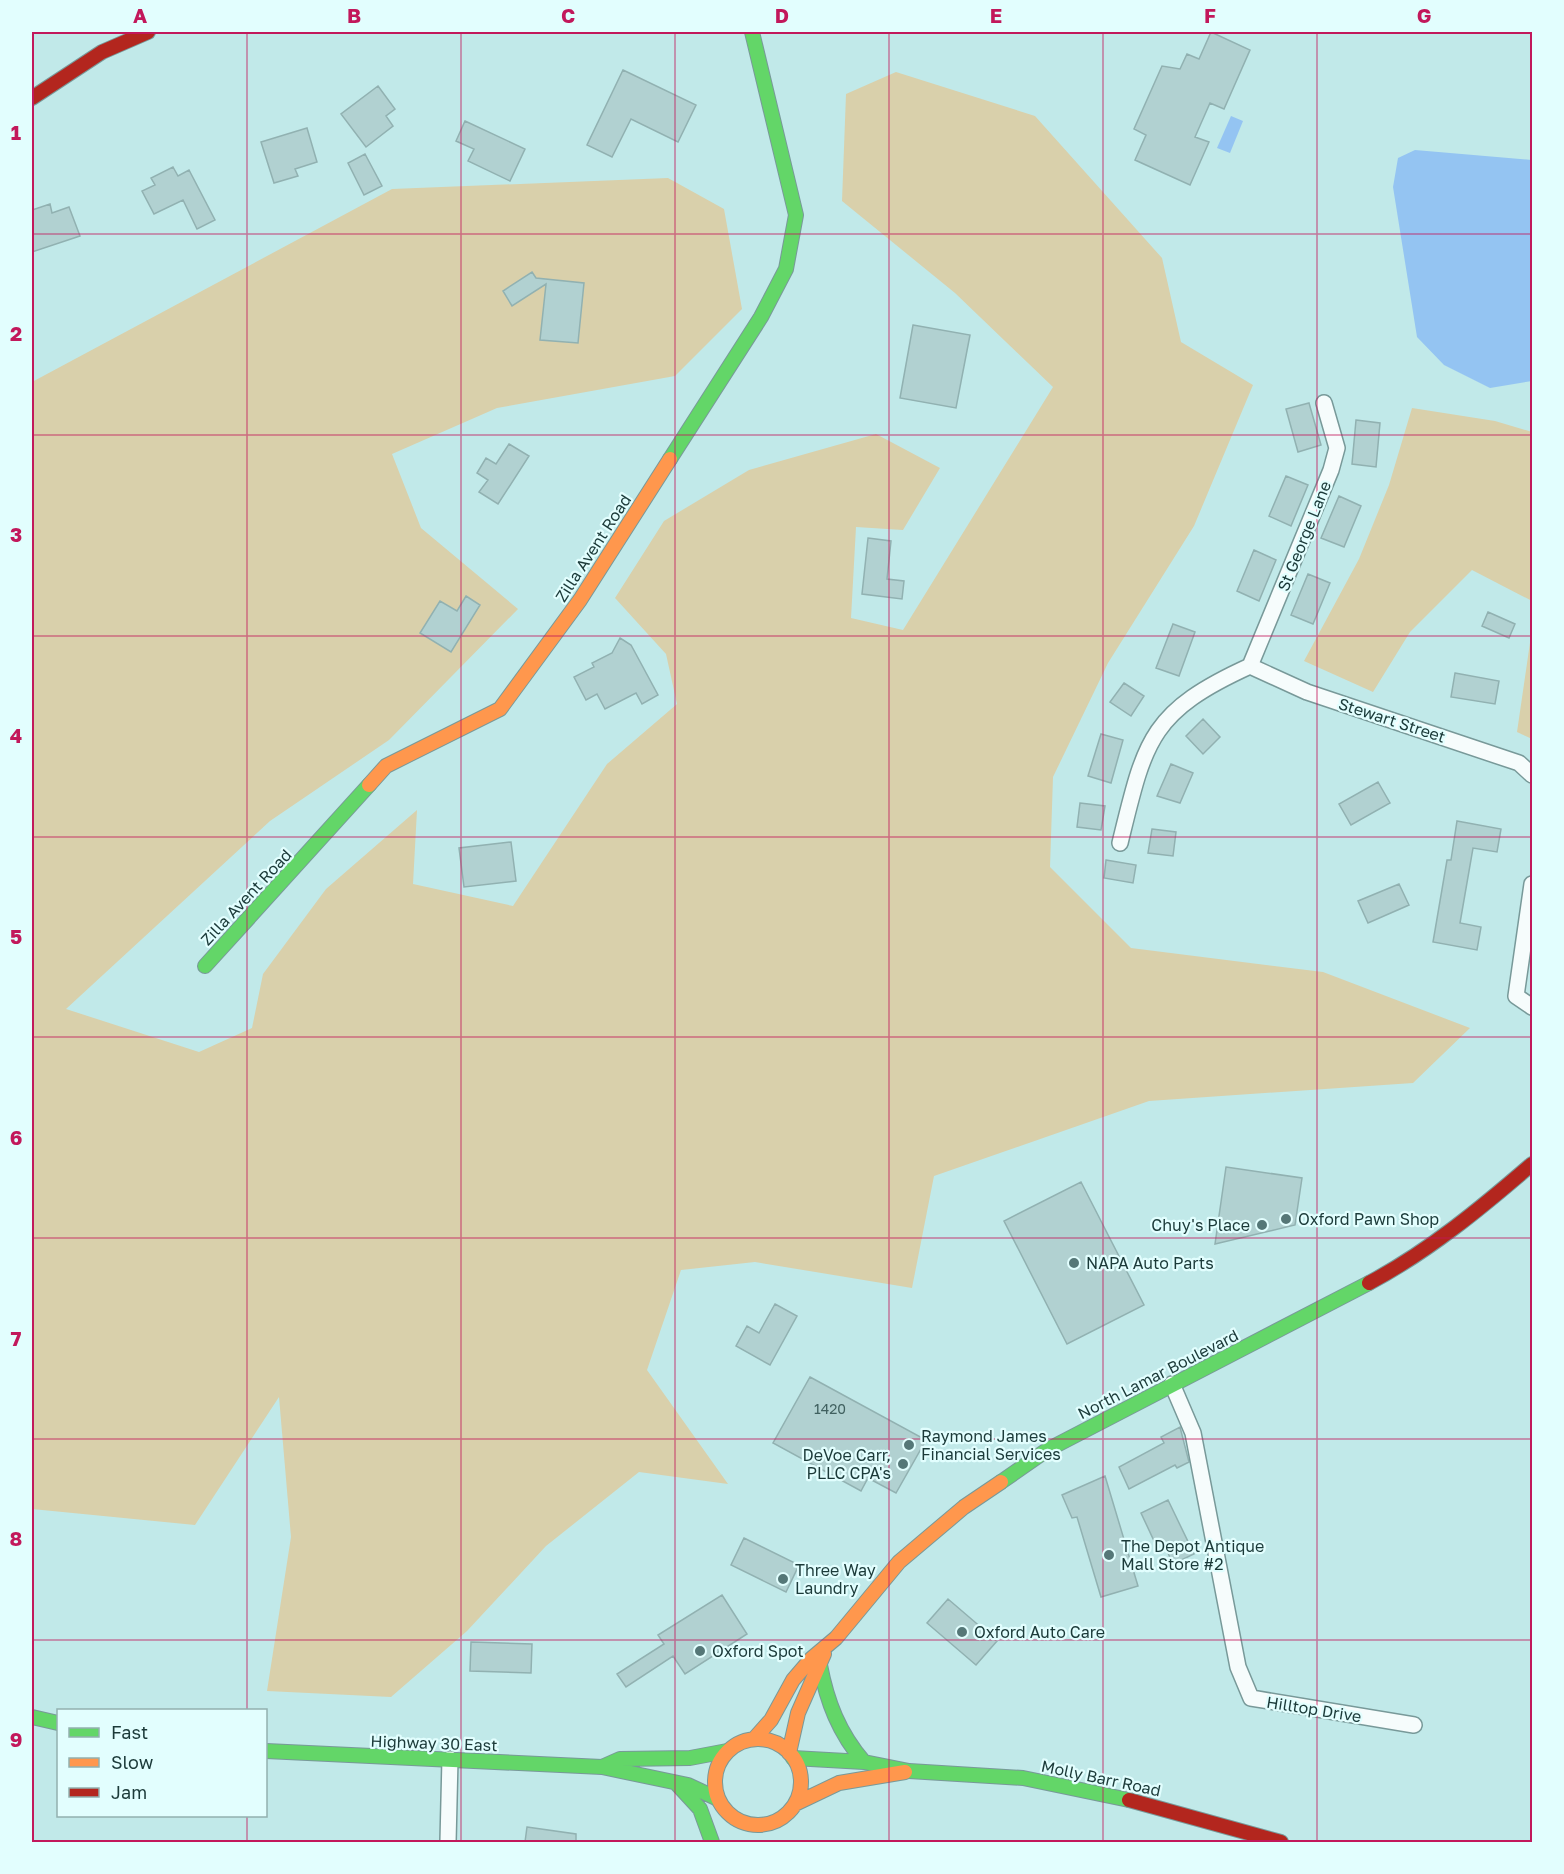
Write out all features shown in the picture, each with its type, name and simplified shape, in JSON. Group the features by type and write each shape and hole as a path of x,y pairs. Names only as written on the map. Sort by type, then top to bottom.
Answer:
{"street":[{"path":"32,98 62,76 133,36 148,32"},
{"name":"Zilla Avent Road","path":"205,966 387,766 500,709 580,600 700,409 761,317 786,269 796,215 752,32"},
{"name":"St George Lane","path":"1250,666 1331,470 1336,448 1324,403"},
{"path":"1120,843 1144,753 1157,731 1171,713 1191,696 1250,666"},
{"name":"Stewart Street","path":"1250,666 1307,692 1520,763 1533,775"},
{"path":"1533,884 1516,996 1533,1007"},
{"name":"North Lamar Boulevard","path":"754,1739 771,1720 793,1680 811,1659 826,1648 899,1562 964,1507 1047,1450 1172,1384 1292,1325 1394,1270 1476,1213 1533,1164"},
{"name":"Hilltop Drive","path":"1172,1384 1193,1433 1238,1667 1251,1698 1414,1725"},
{"name":"North Lamar Boulevard","path":"791,1755 793,1728 801,1700 820,1665 826,1648"},
{"path":"820,1665 830,1712 846,1740 864,1762"},
{"path":"32,1717 57,1723"},
{"path":"717,1842 719,1802 715,1774 727,1751 744,1741 754,1739 773,1742 791,1755 798,1766 801,1786 795,1804 782,1818 763,1825 744,1823 727,1813 719,1802"},
{"name":"Highway 30 East","path":"267,1751 602,1767 619,1773 692,1785 719,1802"},
{"name":"Highway 30 East","path":"602,1767 620,1759 690,1758 727,1751"},
{"name":"Molly Barr Road","path":"791,1755 864,1762 909,1771 1023,1778 1135,1801 1281,1842"},
{"path":"448,1842 450,1760"},
{"name":"Molly Barr Road","path":"795,1804 839,1783 881,1778 909,1771"},
{"path":"666,1779 681,1787 696,1803 704,1815 712,1842"},
{"path":"748,1842 763,1825"}],"shaded area":[{"path":"896,72 1035,116 1162,258 1181,342 1253,385 1194,526 1108,663 1053,777 1050,867 1131,948 1323,972 1470,1028 1413,1083 1149,1101 934,1176 912,1288 755,1262 681,1270 647,1370 728,1484 639,1472 546,1546 467,1631 391,1697 267,1691 291,1537 279,1397 195,1525 32,1509 32,382 392,189 668,178 724,209 742,309 675,376 497,408 392,454 421,528 518,609 389,740 270,821 66,1009 199,1052 252,1028 263,974 326,889 417,810 413,884 513,906 607,764 677,704 666,654 615,598 664,521 749,470 876,434 940,468 903,530 856,527 851,618 903,630 1053,387 955,293 842,201 846,94"},
{"path":"1412,408 1495,421 1532,432 1532,601 1472,570 1410,632 1373,692 1304,661 1359,559 1389,485"},
{"path":"1532,629 1532,739 1517,732"}],"water":[{"path":"1231,116 1243,121 1230,153 1217,148"},
{"path":"1415,150 1532,160 1532,381 1490,388 1444,365 1417,337 1393,187 1398,158"}],"building":[{"path":"1211,32 1250,50 1224,109 1210,103 1195,137 1209,142 1190,185 1135,160 1146,135 1134,129 1162,66 1180,69 1187,54 1199,59"},
{"path":"623,70 696,105 678,142 631,119 612,157 587,145"},
{"path":"378,86 395,109 386,116 393,126 366,147 341,114"},
{"path":"465,121 525,149 510,181 468,161 474,149 456,141"},
{"path":"307,128 317,162 295,169 298,176 274,183 261,142"},
{"path":"365,154 382,186 364,195 348,163"},
{"path":"173,167 178,176 189,170 215,220 197,229 183,200 154,214 142,191 155,185 151,178"},
{"path":"50,204 52,213 69,207 80,236 32,252 32,210"},
{"path":"532,272 536,278 584,283 578,343 540,340 546,284 512,306 503,291"},
{"path":"913,325 970,335 956,408 900,398"},
{"path":"1309,403 1321,445 1298,452 1286,409"},
{"path":"1356,420 1380,423 1376,467 1352,464"},
{"path":"509,444 529,456 498,504 479,492 488,480 477,473 486,458 496,464"},
{"path":"1286,476 1308,485 1291,526 1269,516"},
{"path":"1339,496 1361,506 1344,547 1321,538"},
{"path":"868,538 891,541 887,579 904,581 902,599 862,594"},
{"path":"1254,550 1276,560 1259,601 1237,591"},
{"path":"1308,574 1330,583 1313,624 1291,615"},
{"path":"466,596 480,605 451,652 420,633 440,601 457,611"},
{"path":"1488,612 1515,624 1509,638 1482,626"},
{"path":"1173,624 1195,632 1179,676 1156,668"},
{"path":"620,638 631,645 658,695 642,704 636,693 605,709 597,694 586,700 574,677 594,667 592,663 612,653"},
{"path":"1455,673 1499,681 1495,704 1451,697"},
{"path":"1124,683 1144,696 1131,716 1110,702"},
{"path":"1203,719 1220,737 1203,754 1186,736"},
{"path":"1101,734 1123,740 1111,783 1088,776"},
{"path":"1171,764 1193,773 1180,803 1157,796"},
{"path":"1378,782 1390,803 1351,825 1339,804"},
{"path":"1080,803 1105,806 1101,830 1077,827"},
{"path":"1457,821 1501,829 1497,852 1473,848 1460,923 1481,927 1477,950 1433,942 1447,860 1451,860"},
{"path":"1152,829 1176,832 1173,856 1148,853"},
{"path":"511,842 516,881 464,887 459,848"},
{"path":"1106,860 1136,865 1133,883 1104,878"},
{"path":"1399,884 1409,905 1368,923 1358,901"},
{"path":"1226,1167 1302,1178 1295,1225 1215,1244"},
{"name":"NAPA Auto Parts","path":"1081,1182 1144,1305 1067,1344 1004,1221"},
{"path":"775,1304 797,1316 770,1365 736,1346 747,1326 759,1333"},
{"path":"810,1377 926,1440 896,1493 868,1478 861,1491 773,1443"},
{"path":"1180,1427 1189,1462 1177,1468 1175,1465 1129,1489 1119,1467 1164,1443 1161,1437"},
{"name":"The Depot Antique Mall Store #2","path":"1105,1476 1138,1586 1101,1597 1077,1517 1072,1518 1062,1495"},
{"path":"1168,1500 1194,1554 1173,1564 1162,1540 1155,1543 1141,1513"},
{"path":"744,1538 799,1565 786,1592 731,1565"},
{"path":"722,1595 747,1634 685,1674 673,1656 626,1687 617,1674 664,1644 658,1635"},
{"name":"Oxford Auto Care","path":"948,1599 997,1641 976,1665 927,1623"},
{"path":"471,1642 532,1644 531,1673 470,1671"},
{"path":"527,1827 576,1834 576,1842 525,1842"}],"traffic: fast":[{"path":"670,459 761,317 786,269 796,215 752,32"},
{"path":"205,966 369,785"},
{"path":"1001,1482 1047,1450 1369,1283"},
{"path":"820,1665 826,1692 835,1716 848,1740 864,1762"},
{"path":"32,1717 57,1723"},
{"path":"267,1751 602,1767 688,1785 718,1799"},
{"path":"602,1767 620,1759 690,1758 727,1751"},
{"path":"793,1758 864,1762 909,1771 1023,1778 1129,1800"},
{"path":"677,1784 700,1809 712,1842"}],"traffic: slow":[{"path":"369,785 386,766 500,709 580,600 670,459"},
{"path":"754,1739 771,1720 793,1680 811,1659 836,1638 899,1562 964,1507 1001,1482"},
{"path":"789,1753 798,1713 824,1654"},
{"path":"758,1739 775,1742 789,1751 798,1765 801,1782 798,1799 789,1813 775,1822 758,1825 741,1822 727,1813 718,1799 715,1782 718,1765 727,1751 741,1742 758,1739"},
{"path":"795,1804 839,1783 905,1772"}],"traffic: jam":[{"path":"32,98 102,52 148,32"},
{"path":"1369,1283 1433,1243 1474,1213 1532,1164"},
{"path":"1129,1800 1281,1842"}],"place":[{"name":"Oxford Pawn Shop","path":"1286,1219"},
{"name":"Chuy's Place","path":"1262,1225"},
{"name":"NAPA Auto Parts","path":"1074,1263"},
{"name":"Raymond James Financial Services","path":"909,1445"},
{"name":"DeVoe Carr, PLLC CPA's","path":"903,1464"},
{"name":"The Depot Antique Mall Store #2","path":"1109,1555"},
{"name":"Three Way Laundry","path":"783,1579"},
{"name":"Oxford Auto Care","path":"962,1632"},
{"name":"Oxford Spot","path":"700,1651"}]}
